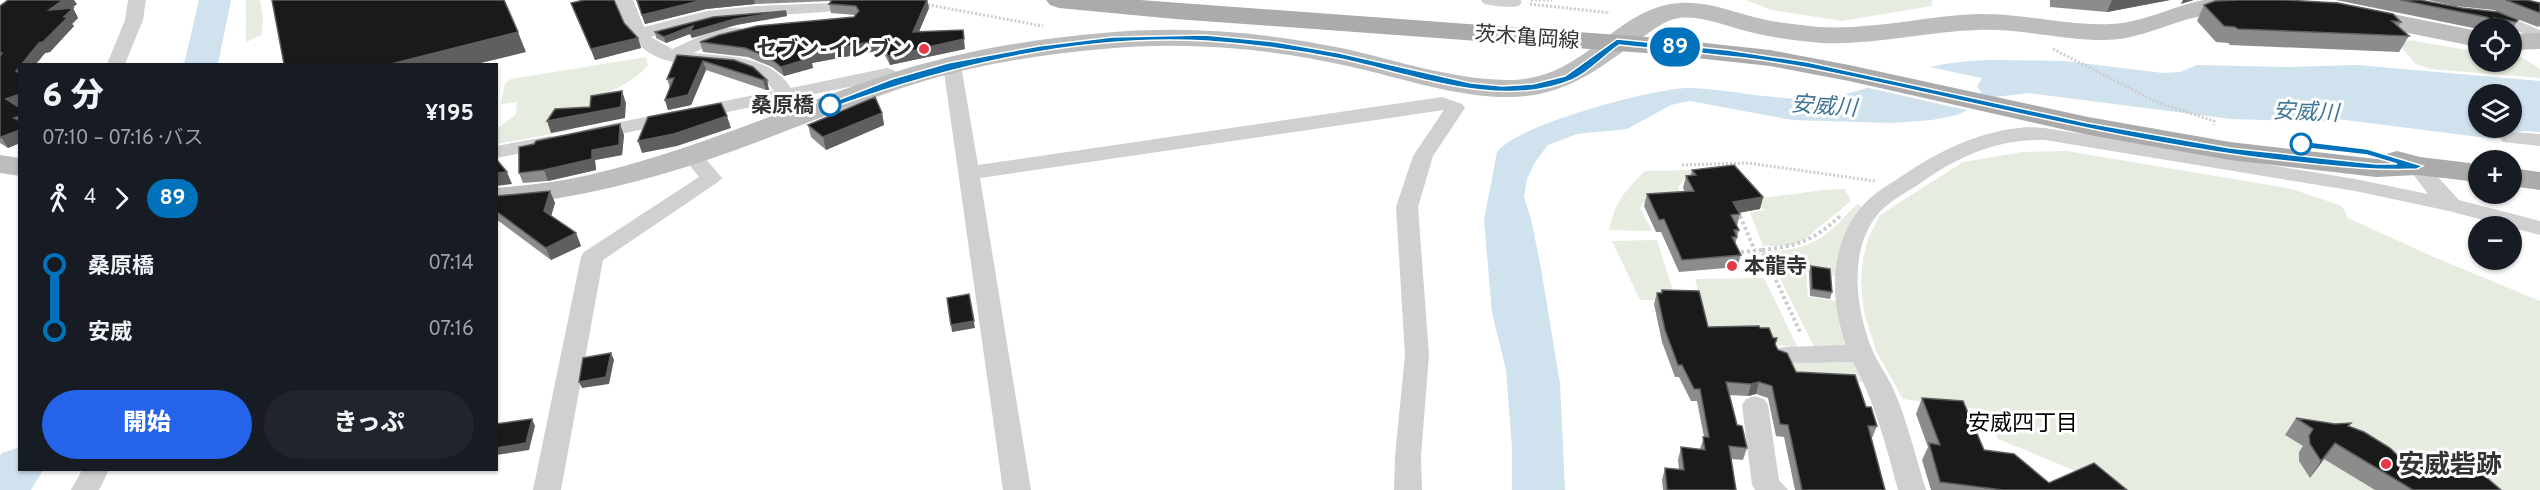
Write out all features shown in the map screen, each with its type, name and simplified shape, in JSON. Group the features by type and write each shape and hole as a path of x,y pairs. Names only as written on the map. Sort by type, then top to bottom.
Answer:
{"main road":[{"name":"茨木亀岡線","path":"1059,0 1556,40 1627,36"},
{"name":"茨木亀岡線","path":"1230,0 1627,36 1770,58 1857,67 2224,134 2367,152 2417,166 2468,172"},
{"name":"茨木亀岡線","path":"1857,67 2000,107 2088,126 2230,151 2376,168 2417,166"},
{"path":"2522,179 2540,181"}],"street":[{"path":"116,63 134,20 137,0"},
{"path":"624,0 629,15 645,43 672,56 734,62 761,70 774,78 785,93"},
{"path":"1490,0 1521,1"},
{"path":"498,198 539,194 604,182 692,155 896,81 952,65 1039,49 1103,41 1205,38 1310,51 1471,86 1512,89 1552,84 1569,78 1591,64 1601,53 1661,14 1685,10 1714,14 1772,29 1856,35 1964,23 1997,22 2120,31 2148,25 2205,7 2265,4"},
{"path":"640,35 660,26 696,18 825,7"},
{"path":"2330,9 2468,37"},
{"path":"2465,14 2494,17 2540,38"},
{"path":"672,56 712,38 794,22 841,20"},
{"path":"2522,40 2540,38"},
{"path":"952,65 1017,490"},
{"path":"498,152 887,74 896,81"},
{"path":"968,173 1442,103 1455,108 1423,156 1407,207 1417,355 1408,456 1408,490"},
{"path":"1912,490 1879,386 1862,353 1848,296 1848,272 1859,228 1870,209 1942,159 1971,145 2001,135 2032,133 2355,185 2451,205 2540,228"},
{"path":"2510,138 2540,140"},
{"path":"547,490 592,257 711,178 692,155"},
{"path":"0,164 18,167"},
{"path":"2417,166 2436,187 2442,199 2451,205"},
{"path":"1785,355 1862,353"},
{"path":"1755,405 1766,485 1774,490"},
{"path":"85,490 94,471"}],"path":[{"path":"1521,1 1552,0"},
{"path":"1521,1 1610,13"},
{"path":"914,2 970,11 1018,24 1044,26 1047,32"},
{"path":"2048,47 2159,104 2214,121 2214,125"},
{"path":"1682,165 1748,163 1903,185"},
{"path":"1737,209 1755,251"},
{"path":"1741,252 1795,247 1808,243 1846,210"},
{"path":"1762,250 1811,356"}],"shaded area":[{"path":"246,0 260,0 263,20 262,35 246,42"},
{"path":"1746,0 1932,0 1932,6 1842,21 1772,10"},
{"path":"2410,40 2468,50 2468,72 2522,72 2522,57 2540,69 2540,78 2430,69 2416,64 2399,45"},
{"path":"646,57 648,65 630,80 594,103 573,130 498,144 498,128 516,114 517,102 501,104 505,83 511,79"},
{"path":"2067,151 2292,189 2342,206 2348,218 2540,301 2540,490 2106,490 2090,477 1998,439 1986,410 1903,399 1876,351 1864,312 1861,282 1863,259 1868,239 1880,215 1963,162 2022,152"},
{"path":"1734,169 1739,174 1685,179 1679,186 1680,202 1643,203 1640,208 1652,231 1609,230 1622,197 1645,171"},
{"path":"1845,189 1851,201 1804,240 1792,245 1763,246 1750,213 1764,210 1755,199"},
{"path":"1857,204 1862,207 1837,276 1806,272 1808,297 1836,301 1840,328 1848,346 1816,351 1767,252 1798,247 1818,240"},
{"path":"1657,240 1676,300 1640,300 1612,241"},
{"path":"1764,278 1798,348 1709,334 1695,279"},
{"path":"1852,356 1864,382 1787,380 1791,360"}],"water":[{"path":"1982,60 2065,61 2163,73 2180,72 2197,65 2288,67 2357,65 2540,81 2540,132 2522,132 2522,84 2468,84 2468,136 2052,84 2021,87 1957,115 1932,120 1891,123 1792,120 1690,101 1671,105 1627,129 1577,134 1548,145 1535,162 1527,179 1524,197 1541,268 1560,384 1565,490 1512,490 1512,448 1506,370 1492,313 1484,220 1497,152 1509,141 1557,120 1647,94 1689,88 1813,99 1855,91 1931,67"}],"pier":[{"path":"1925,66 2032,89 2021,90 1975,112 1860,86"}],"building":[{"path":"8,0 63,0 49,10 73,8 64,17 68,17 43,42 39,43 23,63 18,63 16,71 18,72 18,95 6,99 18,107 18,117 14,118 18,120 18,131 0,137 0,56 2,53 0,53 0,6"},
{"path":"272,0 504,0 518,32 395,63 284,63"},
{"path":"584,0 614,0 624,23 638,38 591,49 571,3"},
{"path":"637,0 703,0 642,15"},
{"path":"832,0 927,0 913,32 963,30 964,39 888,56 880,40 807,54 811,58 781,67 770,58 745,48 700,42 757,26 854,17 859,11 856,6 829,4"},
{"path":"2401,0 2420,0 2498,12 2513,18 2486,17"},
{"path":"2506,0 2527,0 2540,3 2540,13"},
{"path":"2215,1 2338,3 2393,14 2401,22 2392,21 2409,36 2238,29 2224,26 2204,5"},
{"path":"786,11 735,19 690,32 693,26 664,37 655,32 713,17"},
{"path":"677,55 734,60 753,67 767,80 703,61 688,95 665,100 674,78 667,79"},
{"path":"622,91 621,107 547,121 555,109 590,107 591,96"},
{"path":"875,97 882,113 823,137 808,125"},
{"path":"721,103 727,116 674,134 638,141 648,117"},
{"path":"620,124 619,145 592,150 592,159 519,173 519,147 534,144 536,141"},
{"path":"498,161 507,172 498,173"},
{"path":"1734,165 1763,197 1733,202 1740,214 1731,215 1739,230 1734,230 1737,237 1732,237 1741,255 1682,260 1664,219 1659,220 1647,194 1694,191 1686,176 1696,175 1692,170"},
{"path":"550,191 544,211 576,233 546,248 498,212 498,196"},
{"path":"1811,266 1830,269 1832,292 1812,289"},
{"path":"1662,290 1699,291 1708,327 1759,326 1769,328 1773,338 1777,338 1775,344 1778,350 1787,353 1796,372 1855,375 1866,407 1871,407 1877,426 1868,426 1885,490 1802,490 1788,425 1780,424 1772,386 1759,382 1751,384 1726,382 1737,425 1742,426 1747,448 1729,446 1736,490 1667,490 1665,468 1684,470 1681,447 1705,450 1703,437 1709,437 1700,389 1694,389 1682,365 1678,365 1665,330 1657,293 1662,293"},
{"path":"969,294 974,321 951,325 947,298"},
{"path":"611,353 606,377 579,382 583,358"},
{"path":"1922,398 1963,401 1984,450 2014,454 2049,483 2094,463 2127,490 2003,490 1940,482 1929,443 1940,445"},
{"path":"2296,418 2335,424 2351,423 2348,426 2364,432 2390,448 2399,457 2405,472 2428,463 2440,462 2471,469 2486,477 2501,490 2413,490 2335,443 2321,461 2310,444 2309,436 2313,429"},
{"path":"532,419 526,443 498,448 498,424"}],"waterway":[{"name":"安威川","path":"201,63 215,0"},
{"name":"安威川","path":"1995,86 2029,82 2231,108 2323,111"},
{"name":"安威川","path":"5,490 18,469"}],"bus line":[{"name":"89","path":"830,105 896,81 952,65 1039,49 1112,40 1174,37 1276,45 1339,56 1471,86 1502,89 1552,84 1569,78 1591,64 1601,53 1617,42 1770,58 1849,73 2088,126 2230,151 2376,168 2417,166 2367,152 2301,144"}],"place":[{"name":"セブン-イレブン","path":"924,49"},
{"name":"桑原橋","path":"830,105"},
{"name":"本龍寺","path":"1732,266"},
{"name":"安威砦跡","path":"2386,464"}],"district":[{"name":"安威四丁目","path":"2023,422"}]}
